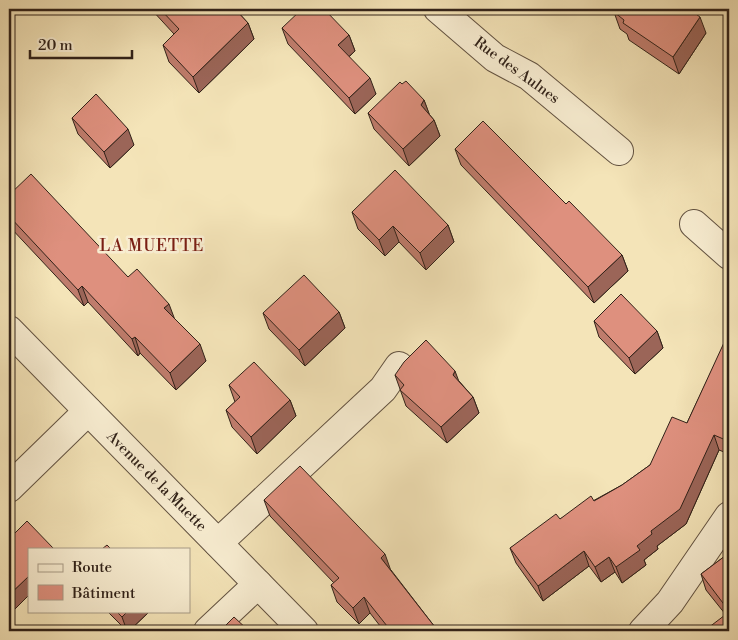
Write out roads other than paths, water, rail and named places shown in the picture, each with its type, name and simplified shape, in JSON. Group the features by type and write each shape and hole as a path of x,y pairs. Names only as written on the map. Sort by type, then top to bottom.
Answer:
{"street":[{"name":"Rue des Aulnes","path":"438,9 495,58 529,76 619,151"},
{"path":"694,224 729,254"},
{"name":"Avenue de la Muette","path":"12,338 88,411 304,631"},
{"path":"218,543 382,389 399,366"},
{"path":"9,488 88,411"},
{"path":"643,631 670,602 729,516"},
{"path":"208,631 258,584"}],"district":[{"name":"LA MUETTE","path":"152,245"}]}
